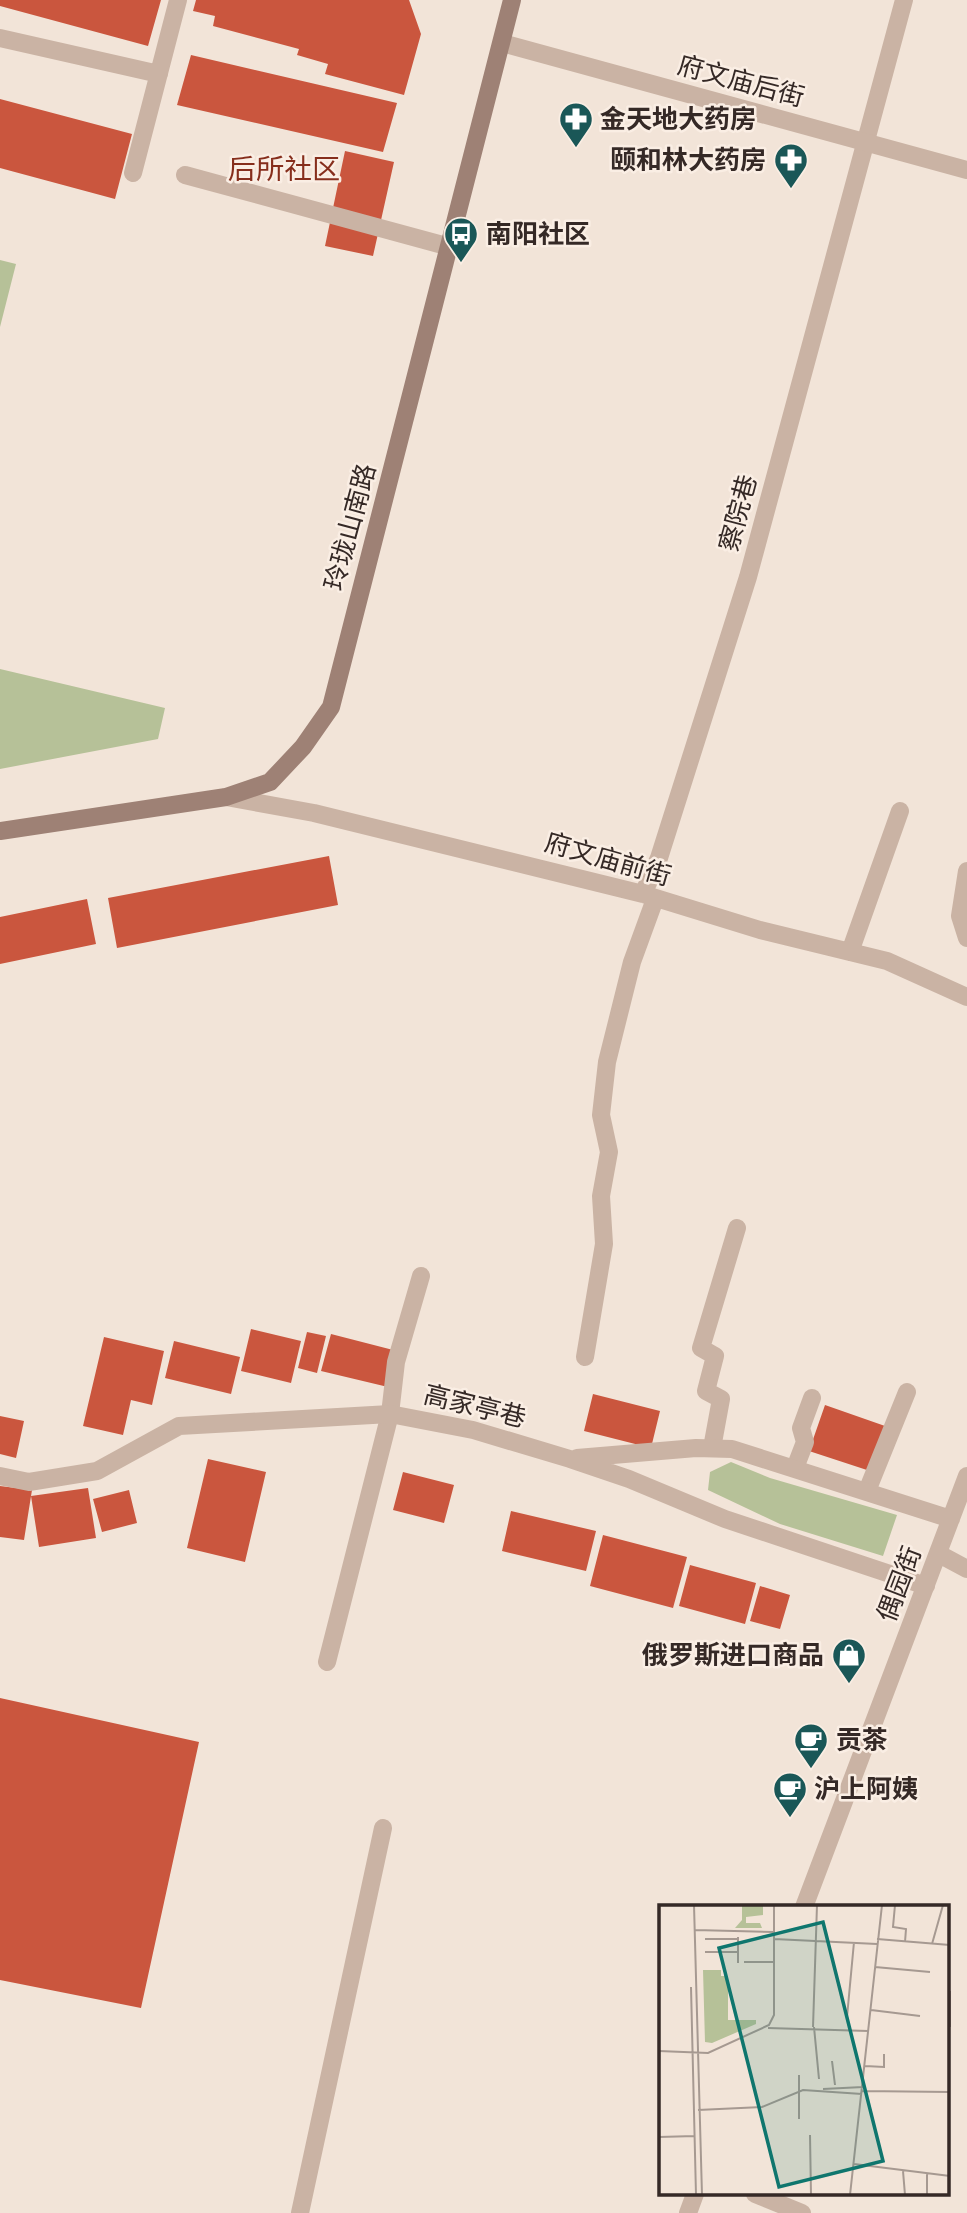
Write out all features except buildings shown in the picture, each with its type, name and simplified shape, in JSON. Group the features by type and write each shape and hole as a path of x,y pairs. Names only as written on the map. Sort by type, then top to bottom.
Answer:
{"street":[{"path":"133,173 178,0"},
{"name":"玲珑山南路","path":"0,831 226,797 270,782 303,747 331,707 512,0"},
{"name":"察院巷","path":"585,1357 604,1244 601,1196 609,1152 601,1115 607,1062 659,858 748,577 904,0"},
{"path":"0,38 159,74"},
{"name":"府文庙后街","path":"502,43 967,170"},
{"path":"186,175 450,247"},
{"name":"府文庙前街","path":"226,797 314,813 649,896 760,930 887,961 966,994"},
{"path":"850,952 901,811"},
{"path":"967,871 960,916 967,938"},
{"path":"712,1448 721,1399 706,1391 715,1356 701,1348 737,1228"},
{"path":"327,1662 390,1414 396,1362 421,1276"},
{"path":"867,1491 907,1392"},
{"path":"795,1468 805,1442 801,1428 812,1398"},
{"name":"高家亭巷","path":"0,1476 29,1482 97,1471 179,1426 390,1414 473,1430 570,1459 629,1479 725,1519 926,1586"},
{"path":"570,1459 712,1448 732,1449 951,1519"},
{"name":"偶园街","path":"805,1905 967,1475"},
{"path":"939,1555 967,1569"},
{"path":"300,2213 383,1828"},
{"path":"688,2213 694,2196"},
{"path":"760,2196 802,2213"}],"green space":[{"path":"0,260 16,264 0,327"},
{"path":"0,669 165,708 158,739 0,769"},
{"path":"731,1462 770,1478 897,1515 883,1556 780,1524 708,1490 710,1472"}],"place":[{"name":"金天地大药房","path":"576,149"},
{"name":"颐和林大药房","path":"791,190"},
{"name":"南阳社区","path":"461,264"},
{"name":"俄罗斯进口商品","path":"849,1685"},
{"name":"贡茶","path":"811,1770"},
{"name":"沪上阿姨","path":"790,1819"}],"district":[{"name":"后所社区","path":"284,169"}]}
